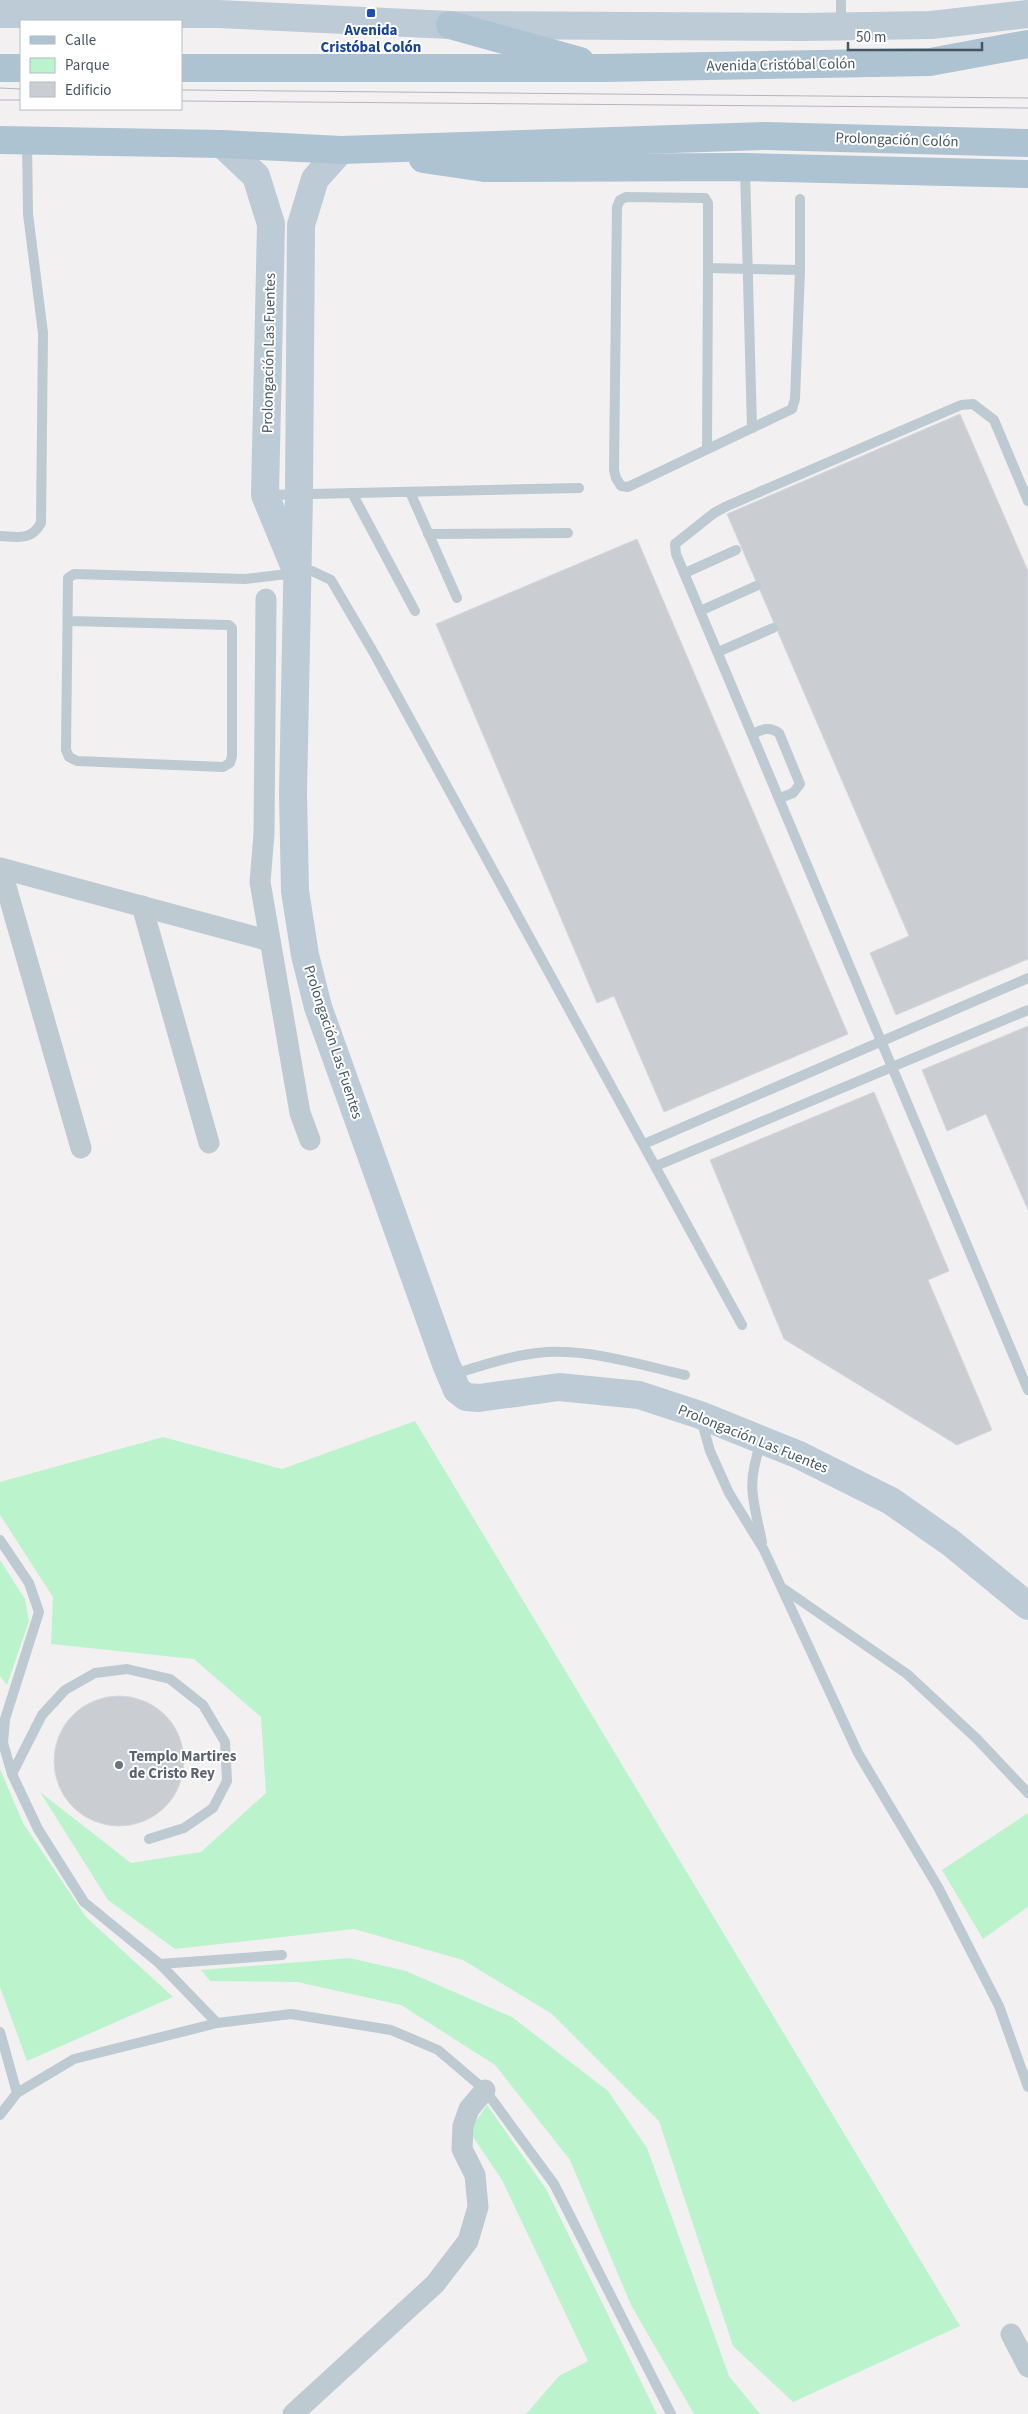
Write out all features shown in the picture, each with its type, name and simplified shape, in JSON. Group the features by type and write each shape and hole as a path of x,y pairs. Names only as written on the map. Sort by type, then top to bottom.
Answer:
{"main road":[{"path":"450,25 552,51 603,68"},
{"name":"Avenida Cristóbal Colón","path":"182,68 603,68 930,62 1028,44"},
{"path":"0,68 20,68"},
{"name":"Prolongación Colón","path":"350,149 765,136 1028,143"},
{"path":"13,140 222,144 350,149 484,168 746,167 1028,174"}],"street":[{"path":"0,14 217,7 264,8 450,25 841,27 931,25 1028,14"},
{"name":"Prolongación Las Fuentes","path":"222,144 256,176 271,224 265,496 298,574"},
{"name":"Prolongación Las Fuentes","path":"350,149 315,179 301,225 298,574 293,793 295,891 305,955 318,1007 457,1390 466,1398 479,1398 559,1387 639,1395 700,1415 836,1472 891,1501 951,1543 1028,1606"},
{"path":"266,599 264,834 260,882 300,1113 310,1140"},
{"path":"1,869 270,940"},
{"path":"1,869 81,1148"},
{"path":"142,906 209,1143"},
{"path":"293,2414 435,2284 468,2241 478,2207 475,2176 462,2149 463,2126 469,2109 485,2090"},
{"path":"1011,2334 1028,2367"}],"lane":[{"path":"841,0 841,27"},
{"path":"0,536 28,538 36,532 41,523 43,333 28,214 13,140"},
{"path":"746,167 752,428"},
{"path":"708,448 708,203 705,198 626,197 620,200 617,207 616,478 622,486 628,487 788,412 794,404 800,270 800,199"},
{"path":"708,268 800,270"},
{"path":"1028,502 994,420 973,404 961,405 714,513 675,544 676,554 1028,1390"},
{"path":"265,496 579,488"},
{"path":"410,492 457,598"},
{"path":"352,493 414,611"},
{"path":"428,534 568,533"},
{"path":"685,574 736,550"},
{"path":"69,621 230,625 232,628 230,763 223,767 73,760 66,750 69,621 67,581 71,574 245,579 312,572 331,580 375,655 742,1326"},
{"path":"700,611 756,586"},
{"path":"718,652 773,628"},
{"path":"753,734 766,728 773,728 779,733 800,784 793,793 780,798"},
{"path":"644,1144 1028,978"},
{"path":"656,1166 1028,1010"},
{"path":"451,1375 514,1356 549,1352 574,1353 615,1359 685,1375"},
{"path":"700,1415 710,1451 729,1493 764,1550 783,1588 858,1753 938,1887 1000,2006 1028,2087"},
{"path":"761,1441 752,1467 750,1488 764,1550"},
{"path":"0,1540 29,1584 39,1612 5,1719 3,1743 12,1774 38,1829 84,1902 160,1964 217,2023"},
{"path":"783,1588 907,1674 977,1739 1028,1793"},
{"path":"12,1774 42,1715 65,1690 95,1673 127,1669 170,1679 204,1705 225,1742 227,1781 213,1808 184,1828 149,1839"},
{"path":"160,1964 282,1955"},
{"path":"0,2115 18,2093 74,2060 217,2023 291,2014 391,2030 438,2050 485,2090 554,2184 671,2414"},
{"path":"0,2032 18,2093"}],"green space":[{"path":"415,1421 960,2326 793,2402 733,2346 659,2121 552,2014 463,1960 354,1929 175,1949 108,1900 40,1792 131,1863 201,1852 266,1793 261,1717 194,1659 51,1644 53,1597 0,1515 0,1482 163,1437 282,1469"},
{"path":"0,1560 25,1599 29,1621 7,1685 0,1676"},
{"path":"0,1769 23,1823 86,1917 173,1997 27,2061 0,1987"},
{"path":"1028,1813 1028,1907 983,1939 942,1870"},
{"path":"350,1958 406,1971 512,2017 608,2091 647,2148 729,2376 760,2414 694,2414 631,2305 570,2160 495,2065 401,2005 297,1982 210,1981 201,1970"},
{"path":"487,2105 546,2189 657,2414 526,2414 559,2376 588,2361 502,2180 469,2131"}],"building":[{"path":"960,414 1028,571 1028,959 896,1015 870,953 909,936 727,514"},
{"path":"637,539 848,1034 664,1112 614,996 597,1003 436,624"},
{"path":"1028,1026 1028,1210 986,1114 947,1131 922,1070"},
{"path":"874,1092 949,1271 928,1280 992,1430 957,1445 784,1339 710,1160"},
{"name":"Templo Martires de Cristo Rey","path":"119,1696 132,1697 144,1701 165,1715 179,1736 183,1748 183,1774 179,1786 165,1807 144,1821 132,1825 119,1826 106,1825 94,1821 73,1807 59,1786 55,1774 54,1761 55,1748 59,1736 73,1715 94,1701 106,1697"}],"tram line":[{"path":"0,88 20,89"},
{"path":"182,90 1028,98"},
{"path":"0,100 20,100"},
{"path":"182,101 1028,108"}],"place":[{"name":"Avenida Cristóbal Colón","path":"371,13"},
{"name":"Templo Martires de Cristo Rey","path":"119,1765"}]}
